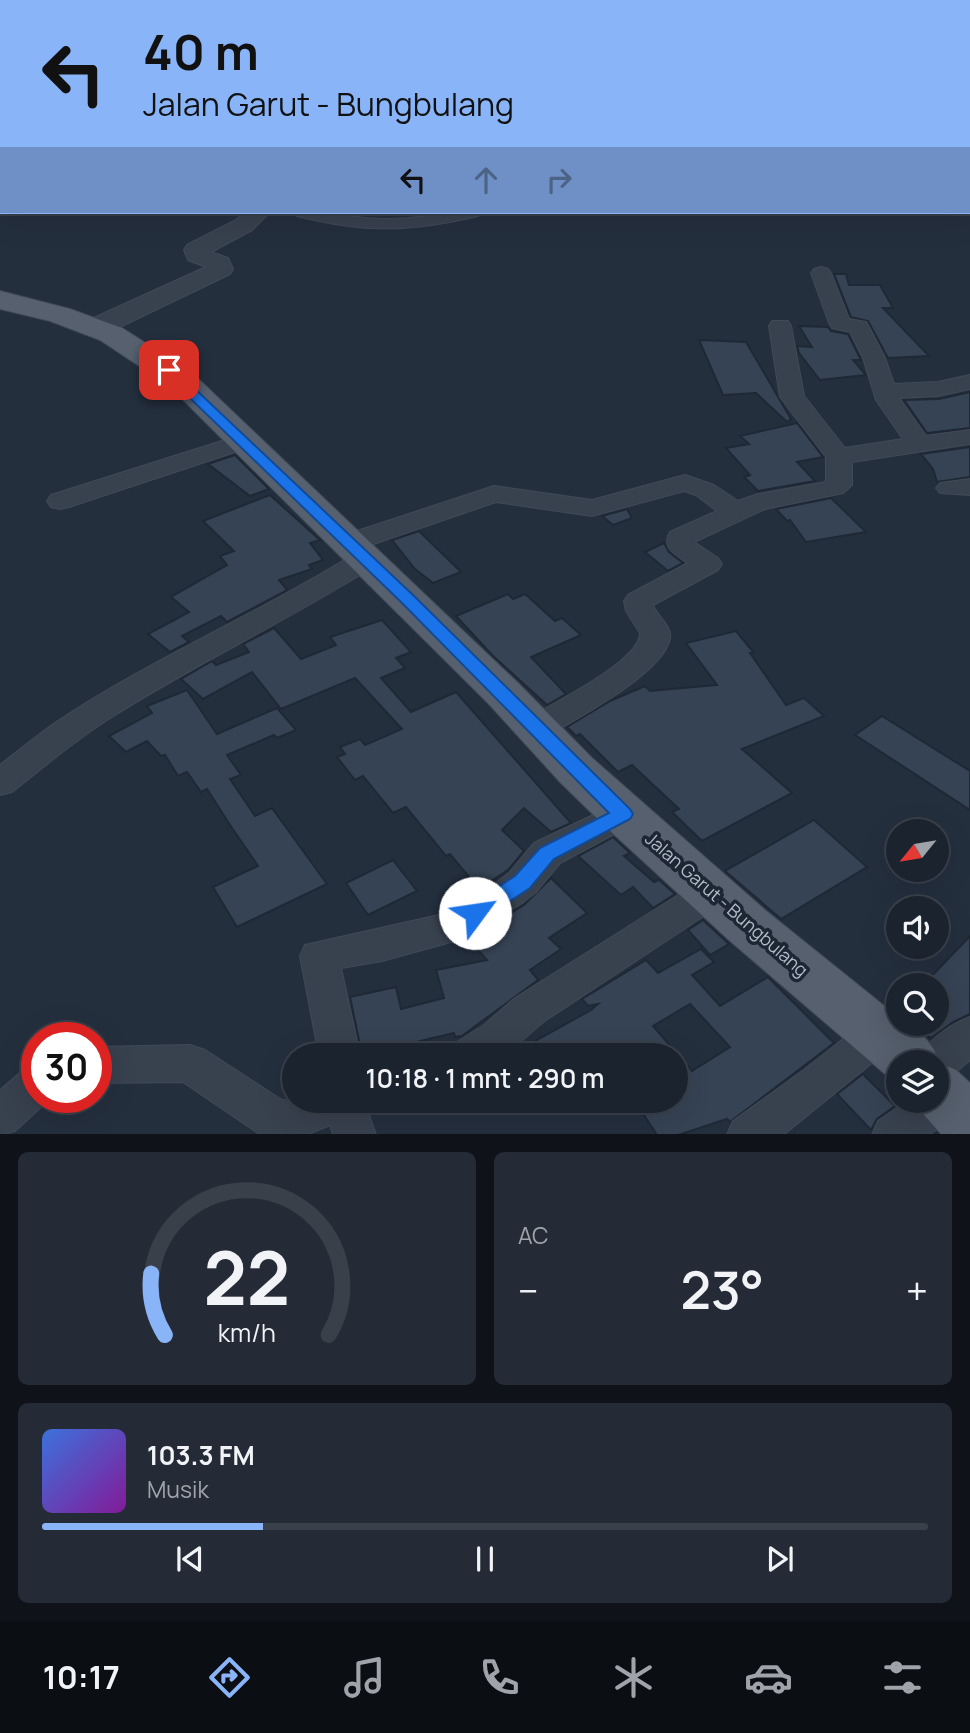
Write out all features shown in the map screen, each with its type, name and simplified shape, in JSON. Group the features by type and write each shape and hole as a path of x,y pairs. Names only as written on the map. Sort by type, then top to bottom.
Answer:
{"main road":[{"name":"Jalan Garut - Bungbulang","path":"0,300 95,328 137,349 169,370 623,814 747,925 899,1050"}],"street":[{"path":"95,328 221,269 219,263 197,255 196,250 244,225 256,214"},
{"path":"311,214 336,221 384,226 429,222 463,214"},
{"path":"821,274 840,323 858,327 874,358 888,400 919,444"},
{"path":"536,728 643,660 651,651 655,639 654,629 638,607 638,601 708,564 680,545 680,538 763,500 839,485 839,456 792,397 780,326"},
{"path":"885,392 938,389 970,382"},
{"path":"839,456 970,437"},
{"path":"60,501 244,441"},
{"path":"0,783 67,730 181,663 316,591 357,551 494,494 592,508 685,483 705,490 735,512"},
{"path":"337,1043 319,956 419,937 449,928 509,893 523,882 547,853 623,814"},
{"path":"490,1043 529,1010 712,892"},
{"path":"749,1134 819,1083 880,1033"},
{"path":"949,1071 970,1035"},
{"path":"112,1065 190,1063 277,1121 311,1113"},
{"path":"0,1117 21,1098"},
{"path":"347,1113 355,1134"},
{"path":"894,1134 915,1113"}],"building":[{"path":"834,274 846,274 849,285 880,285 893,308 883,308 929,356 888,358 868,321 851,317"},
{"path":"799,326 828,327 831,331 848,334 861,360 853,360 866,375 820,380 799,353 797,346 812,347"},
{"path":"699,340 746,342 791,419 787,422 756,393 723,395"},
{"path":"970,392 970,428 927,433 904,400 939,399"},
{"path":"797,423 823,457 797,462 815,481 758,491 744,477 750,475 726,448 749,444 740,436"},
{"path":"970,447 970,477 937,482 933,469 921,454"},
{"path":"235,455 269,489 250,496 208,464"},
{"path":"270,495 320,540 310,543 323,560 309,565 312,569 279,580 287,590 280,594 227,622 221,616 182,636 189,642 170,652 148,634 189,612 171,597 227,565 220,556 234,551 203,521"},
{"path":"831,498 866,532 806,542 790,520 787,521 776,509"},
{"path":"627,509 632,518 613,525 602,516"},
{"path":"419,531 461,572 433,583 415,569 392,540"},
{"path":"664,543 669,552 683,563 668,571 645,552"},
{"path":"508,594 513,599 525,594 555,621 562,618 581,635 531,657 566,694 547,705 493,656 456,616"},
{"path":"382,620 411,652 396,658 405,668 381,678 411,712 456,692 571,823 551,832 524,808 502,830 524,851 508,870 479,889 450,854 446,856 406,807 393,813 363,776 355,780 337,757 345,754 340,747 360,739 365,745 402,729 355,678 281,709 252,672 203,699 181,679 212,661 216,665 249,652 243,644 274,628 301,659 336,645 330,637"},
{"path":"736,631 754,653 750,653 786,705 804,698 824,716 742,749 792,793 702,841 672,812 679,809 632,765 618,772 580,734 576,736 567,727 610,701 645,686 650,691 717,685 686,643"},
{"path":"187,690 217,734 277,708 296,730 277,738 274,735 227,755 241,775 230,779 255,816 272,808 327,884 237,927 213,887 258,866 207,789 201,792 187,772 178,776 165,755 161,756 147,741 126,752 109,736 152,713 147,706"},
{"path":"882,716 970,771 970,810 855,735"},
{"path":"814,820 867,867 781,919 725,871"},
{"path":"613,837 630,853 624,856 654,882 659,880 675,894 653,908 633,887 621,895 578,856"},
{"path":"393,860 417,891 368,915 346,883"},
{"path":"551,878 587,913 549,938 561,949 530,970 538,980 462,1036 455,1037 454,1033 412,1043 360,1043 350,997 396,987 401,1009 444,998 436,970 487,960 477,949 481,946 472,936 524,905"},
{"path":"703,920 729,944 710,955 688,930"},
{"path":"970,936 970,1014 949,1025 949,973 935,973"},
{"path":"701,949 714,962 692,975 720,1006 768,977 834,1043 730,1122 727,1119 681,1134 656,1134 643,1113 688,1113 688,1066 692,1071 730,1047 690,1004 653,1026 668,1043 532,1043 598,1004 588,1006 582,999 646,960 658,973"},
{"path":"863,1074 886,1097 886,1112 877,1119 871,1130 837,1094"}],"route":[{"path":"169,370 407,599 623,814 547,853 523,882 475,913"}]}
